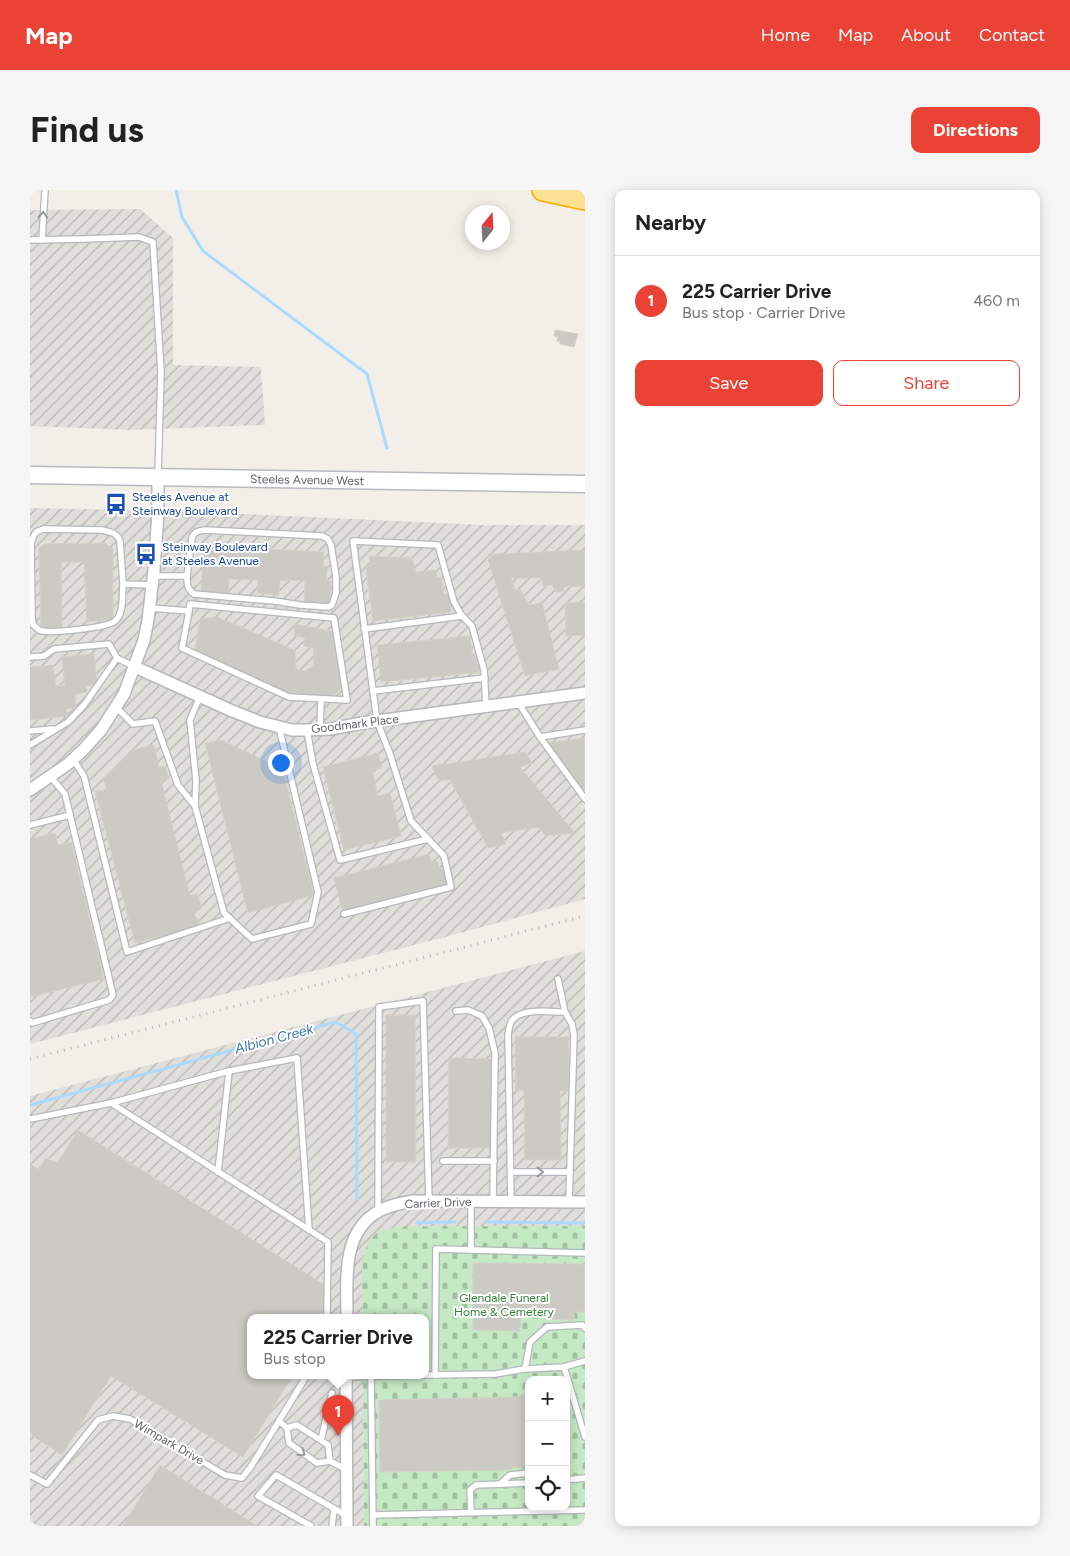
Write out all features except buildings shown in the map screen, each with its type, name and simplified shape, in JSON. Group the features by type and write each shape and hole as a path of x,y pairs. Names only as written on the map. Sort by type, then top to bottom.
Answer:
{"highway":[{"path":"542,190 585,198"}],"main road":[{"name":"Steeles Avenue West","path":"30,475 585,484"}],"street":[{"path":"30,790 73,759 101,730 124,694 144,640 150,608 158,514 158,478"},
{"name":"Goodmark Place","path":"135,667 260,722 292,730 320,730 585,693"},
{"name":"Carrier Drive","path":"347,1314 347,1275 351,1245 356,1232 378,1212 394,1205 413,1201 585,1202"},
{"path":"346,1379 347,1521"}],"lane":[{"path":"42,240 45,190"},
{"path":"30,240 139,237 154,242 161,372 158,478"},
{"path":"44,529 102,530 112,532 118,536 120,541 123,584 120,614 115,621 106,626 52,632 39,630 33,625 32,616 31,543 34,534 38,530 44,529"},
{"path":"205,530 322,536 328,539 331,545 336,577 336,593 332,606 329,608 194,594 189,590 187,576 192,538 196,532 205,530"},
{"path":"344,914 451,888 444,856 411,821 390,754 377,721 353,541 438,545 454,602 462,616 472,626 484,670 486,706"},
{"path":"123,584 187,576"},
{"path":"190,604 334,618 348,700 289,697 182,648 189,611 190,604"},
{"path":"150,608 189,611"},
{"path":"364,629 462,616"},
{"path":"30,657 44,656 54,649 109,644 117,658 135,667"},
{"path":"30,745 68,722 84,705 117,658"},
{"path":"373,692 485,678"},
{"path":"200,696 190,720 196,780 195,806 224,912 252,939 311,924 318,892 279,727"},
{"path":"320,730 321,699"},
{"path":"518,702 540,737 585,799"},
{"path":"116,707 133,724 155,722 178,785 195,806"},
{"path":"30,731 56,729"},
{"path":"307,730 313,764 340,860 428,839"},
{"path":"540,737 585,730"},
{"path":"73,759 84,776 127,952 230,918"},
{"path":"30,1021 32,1023 109,1000 113,995 65,794 50,776"},
{"path":"30,825 70,815"},
{"path":"558,979 565,1012 572,1024 574,1035 569,1202"},
{"path":"378,1212 379,1007 423,1002 428,1201"},
{"path":"456,1011 468,1010 482,1016 489,1028 495,1053 493,1202"},
{"path":"511,1202 508,1034 510,1022 517,1015 524,1012 565,1012"},
{"path":"30,1119 111,1104 229,1071 298,1058 309,1230"},
{"path":"218,1172 229,1071"},
{"path":"111,1104 328,1242 328,1314"},
{"path":"443,1161 494,1161"},
{"path":"511,1172 570,1172"},
{"path":"471,1201 471,1250"},
{"path":"435,1375 436,1249 585,1253"},
{"path":"526,1369 530,1342 547,1327 582,1325 585,1328"},
{"path":"429,1375 495,1374 564,1366 585,1361"},
{"path":"564,1366 585,1437"},
{"path":"305,1379 279,1422 287,1428 289,1443 317,1463 330,1461 347,1470"},
{"path":"371,1379 373,1526"},
{"path":"321,1440 332,1393"},
{"name":"Wimpark Drive","path":"30,1476 47,1484 98,1420 113,1416 130,1419 225,1475 242,1478 279,1422"},
{"path":"287,1428 298,1424 328,1445 330,1461"},
{"path":"500,1484 510,1475 525,1473"},
{"path":"311,1526 258,1496 276,1475 334,1508 347,1521"},
{"path":"570,1480 585,1478"},
{"path":"471,1512 470,1490 476,1485 525,1483"},
{"path":"332,1526 334,1508"},
{"path":"373,1514 585,1510"}],"shaded area":[{"path":"140,209 173,238 173,365 261,367 265,425 131,430 30,426 30,210"},
{"path":"30,508 177,511 484,525 585,525 585,899 30,1044"},
{"path":"585,951 585,1226 397,1227 362,1269 363,1314 247,1314 247,1379 363,1379 364,1526 30,1526 30,1096"}],"green space":[{"name":"Glendale Funeral Home & Cemetery","path":"438,1226 585,1226 585,1526 364,1526 363,1379 429,1379 429,1314 363,1314 362,1272 366,1249 370,1240 377,1233 391,1228"}],"waterway":[{"path":"176,190 182,217 203,251 367,374 387,448"},
{"name":"Albion Creek","path":"30,1105 336,1022 356,1034 357,1199"},
{"name":"Albion Creek","path":"417,1223 455,1222"},
{"name":"Albion Creek","path":"487,1222 585,1223"}],"railway":[{"path":"30,1059 585,916"}],"place":[{"name":"Steeles Avenue at Steinway Boulevard","path":"116,504"},
{"name":"Steinway Boulevard at Steeles Avenue","path":"146,554"},
{"name":"225 Carrier Drive","path":"338,1436"}]}
